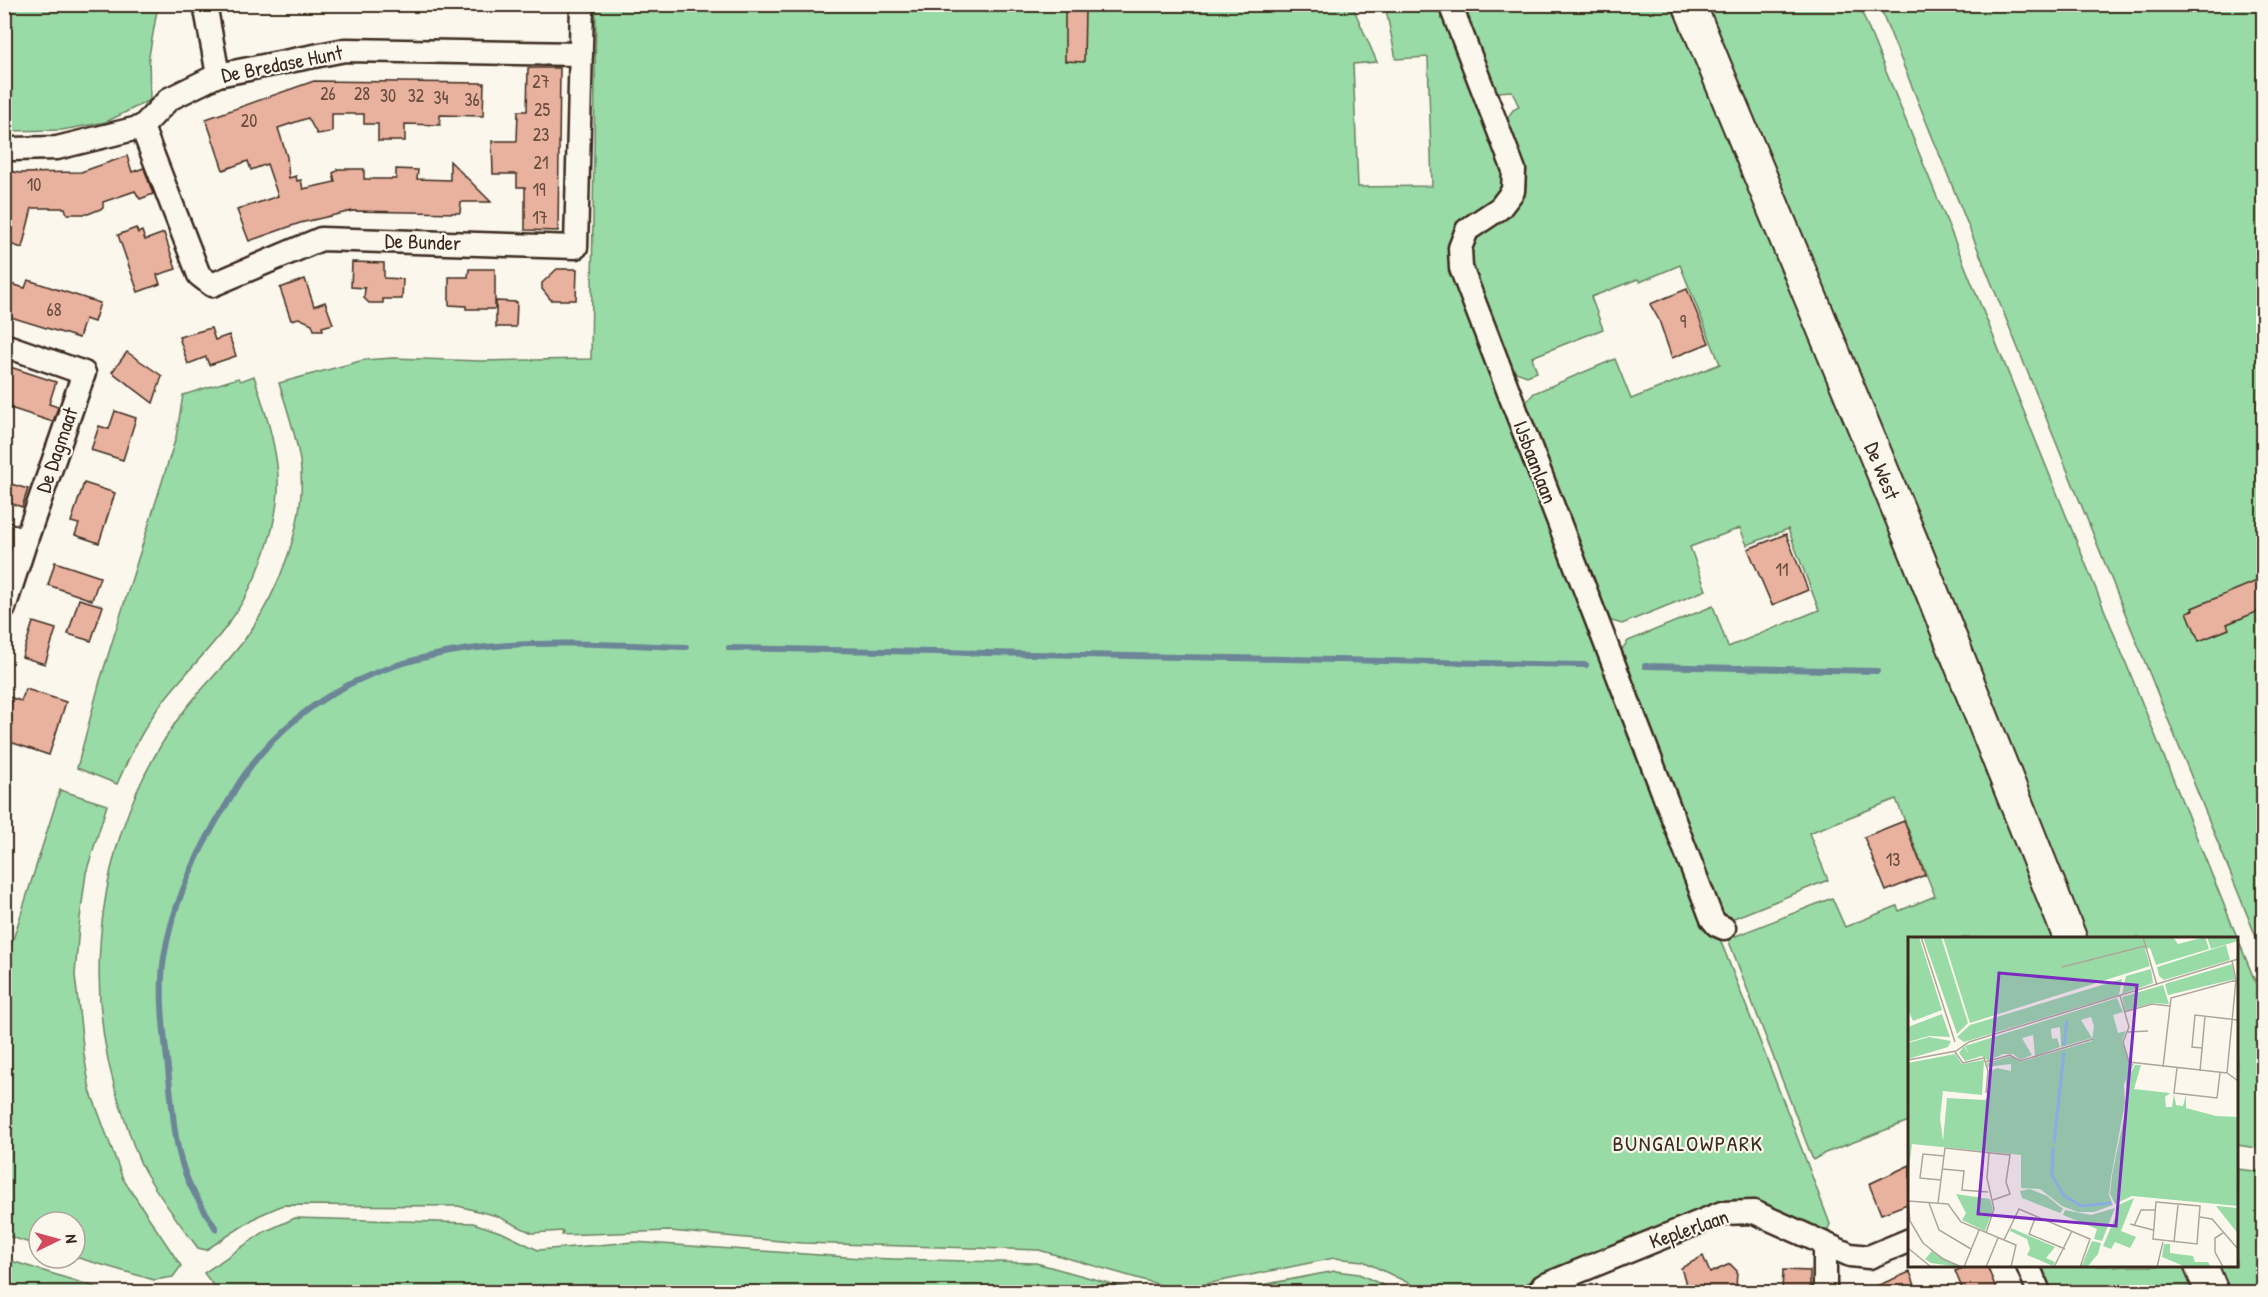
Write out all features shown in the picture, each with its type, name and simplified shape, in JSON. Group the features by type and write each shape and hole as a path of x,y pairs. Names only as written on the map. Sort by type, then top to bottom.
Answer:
{"main road":[{"name":"De West","path":"1689,4 1918,557 2069,937"},
{"path":"2201,1267 2212,1293"}],"street":[{"path":"205,4 218,75"},
{"name":"De Bunder","path":"142,127 200,275 212,285 321,239 576,247 582,4"},
{"name":"IJsbaanlaan","path":"1450,4 1514,170 1513,191 1500,208 1467,230 1460,248 1461,268 1712,919 1724,928"},
{"name":"De Bredase Hunt","path":"142,127 169,99 218,75 345,50 580,54"},
{"path":"4,147 11,149 57,148 142,127"},
{"name":"De Dagmaat","path":"4,345 84,373 15,537 4,608"},
{"name":"Keplerlaan","path":"1539,1293 1543,1286 1722,1213 1754,1212 1850,1255 1869,1257 1908,1241"},
{"path":"1825,1245 1825,1293"},
{"path":"2028,1267 2039,1293"}],"green space":[{"path":"4,5 158,5 149,56 150,100 106,122 62,130 5,131"},
{"path":"596,5 1352,5 1377,62 1353,64 1358,187 1432,186 1428,57 1396,59 1385,5 1437,5 1498,154 1506,182 1500,196 1459,227 1447,247 1450,249 1793,1126 1830,1224 1827,1234 1768,1207 1735,1199 1693,1214 1527,1283 1527,1292 1427,1292 1363,1261 1334,1258 1196,1286 1161,1285 1039,1250 802,1243 670,1231 562,1235 563,1231 532,1233 497,1216 458,1206 283,1205 258,1216 206,1250 198,1248 144,1170 124,1117 110,1067 101,1015 99,963 103,911 113,860 129,811 151,763 178,719 245,639 269,600 288,554 300,507 300,461 279,383 364,360 393,358 480,361 591,359"},
{"path":"1457,5 1680,5 2059,937 1908,937 1908,1121 1825,1153 1813,1160 1728,939 1832,898 1845,927 1897,906 1899,911 1935,896 1896,799 1809,833 1828,880 1734,918 1723,916 1621,657 1622,649 1628,641 1713,606 1728,647 1819,610 1788,529 1747,545 1740,528 1690,547 1706,590 1622,624 1608,620 1526,406 1527,401 1534,393 1615,359 1631,399 1720,364 1680,265 1640,282 1638,279 1591,297 1603,329 1532,357 1537,372 1527,376 1513,371 1473,269 1471,254 1475,242 1483,233 1516,207 1523,196 1526,182 1524,167 1505,121 1513,110 1519,107 1512,91 1493,90"},
{"path":"1701,5 1859,5 2237,937 2079,937"},
{"path":"1879,5 2263,5 2263,954"},
{"path":"254,376 277,465 276,506 266,550 248,592 237,610 218,637 154,713 117,784 77,768 100,681 176,437 183,395 238,378 241,381"},
{"path":"60,790 107,805 86,873 79,926 75,975 84,1055 90,1090 123,1179 181,1266 173,1277 154,1280 87,1260 87,1210 27,1210 27,1242 5,1235 5,965"},
{"path":"2238,939 2263,1001 2263,1149 2238,1145"},
{"path":"2238,1169 2263,1172 2263,1292 2223,1292 2212,1267 2238,1267"},
{"path":"295,1218 473,1223 503,1233 538,1250 634,1242 861,1258 1036,1263 1141,1292 218,1292 204,1273 264,1232"},
{"path":"5,1259 27,1266 27,1270 40,1270 113,1292 5,1292"},
{"path":"2041,1267 2188,1267 2199,1292 2051,1292"},
{"path":"1335,1271 1359,1274 1398,1292 1226,1292"}],"building":[{"path":"1065,8 1085,8 1084,62 1065,61"},
{"path":"528,68 560,68 558,231 525,230 525,187 517,187 517,174 493,174 492,141 517,141 518,111 527,111"},
{"path":"314,81 484,83 483,116 440,115 440,125 405,124 405,141 378,141 378,124 364,124 364,114 332,114 332,132 317,134 308,118 278,128 287,157 289,178 296,176 297,181 301,180 303,189 335,182 333,173 337,169 364,169 364,179 396,179 396,169 418,170 417,179 450,180 450,161 491,202 461,202 460,213 352,211 300,223 249,241 237,210 278,196 267,164 251,170 248,161 223,170 206,119"},
{"path":"127,156 132,172 144,168 153,194 140,199 135,191 103,202 103,208 88,214 67,214 65,208 32,208 22,248 4,242 4,170 19,173 81,172"},
{"path":"136,228 138,233 142,231 145,240 164,233 176,269 157,275 160,284 138,292 118,235"},
{"path":"352,262 384,263 384,278 403,279 402,299 383,299 383,303 369,303 364,298 365,288 351,287"},
{"path":"469,269 495,269 495,309 466,309 466,306 449,305 449,277 468,277"},
{"path":"557,269 577,269 576,300 551,300 542,289 542,283"},
{"path":"305,279 314,306 325,302 333,324 322,327 323,330 314,330 312,324 299,318 291,320 280,288"},
{"path":"28,280 100,303 94,322 85,319 79,338 4,315 4,282 25,288"},
{"path":"1687,289 1709,343 1672,358 1659,320 1650,304"},
{"path":"496,301 517,302 516,327 496,327"},
{"path":"211,328 215,340 229,335 236,356 209,365 206,357 188,364 179,337"},
{"path":"127,352 162,376 153,403 112,372"},
{"path":"4,365 56,382 49,404 58,407 53,422 4,406"},
{"path":"115,411 136,418 123,460 91,450 99,426 109,429"},
{"path":"4,482 28,489 22,507 4,501"},
{"path":"84,483 115,493 99,543 75,535 79,524 71,522"},
{"path":"1786,534 1808,590 1772,605 1748,549"},
{"path":"55,562 100,577 92,600 48,585"},
{"path":"2264,578 2264,609 2227,624 2229,629 2199,641 2187,612"},
{"path":"79,599 103,606 91,641 68,634"},
{"path":"33,622 56,629 45,664 22,657"},
{"path":"26,689 66,702 49,755 4,740 4,711 9,697 21,701"},
{"path":"1904,821 1925,875 1886,891 1864,837"},
{"path":"1908,1166 1908,1204 1881,1214 1869,1184"},
{"path":"1703,1256 1710,1273 1730,1264 1737,1271 1736,1289 1727,1293 1689,1293 1681,1268"},
{"path":"1965,1267 1987,1267 1998,1293 1964,1293 1955,1271"},
{"path":"1783,1270 1810,1271 1810,1293 1782,1293"},
{"path":"1910,1272 1918,1293 1862,1293 1862,1292"}],"waterway":[{"path":"216,1229 190,1185 177,1141 163,1018 162,972 172,921 192,868 218,818 255,761 283,730 316,704 351,683 408,662 447,652 526,644 686,647"},
{"path":"729,648 1586,665"},
{"path":"1645,666 1877,671"}],"district":[{"name":"BUNGALOWPARK","path":"1688,1143"}]}
